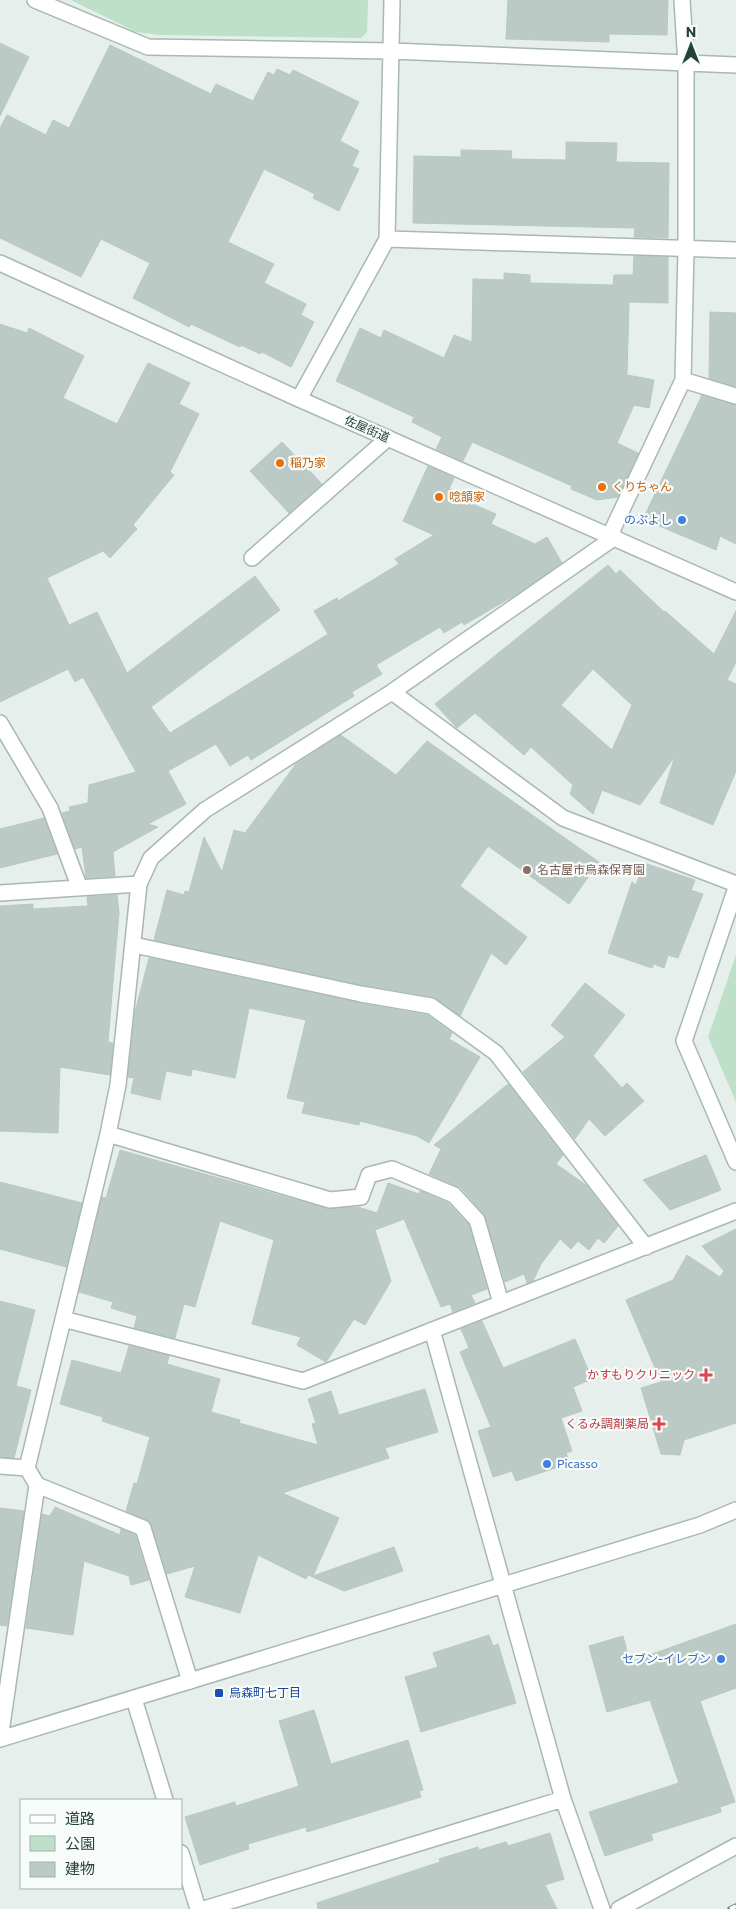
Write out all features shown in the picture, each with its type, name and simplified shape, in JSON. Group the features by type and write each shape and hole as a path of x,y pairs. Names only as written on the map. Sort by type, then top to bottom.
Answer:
{"street":[{"path":"35,0 148,47 391,51 736,65"},
{"path":"299,399 387,239 392,0"},
{"path":"190,1681 144,1528 37,1485 27,1468 108,1134 118,1085 139,884 151,858 205,810 392,692 613,536 683,380 686,249 686,64 682,0"},
{"path":"387,239 736,250"},
{"name":"佐屋街道","path":"0,263 299,399 613,536 736,592"},
{"path":"683,380 736,396"},
{"path":"252,558 388,438"},
{"path":"392,692 563,818 736,884"},
{"path":"0,723 50,808 79,886"},
{"path":"0,893 79,886 139,884"},
{"path":"736,888 684,1041 736,1162"},
{"path":"134,945 361,994 431,1006 496,1053 646,1246"},
{"path":"108,1134 330,1200 361,1196 369,1175 392,1169 454,1196 477,1220 501,1303"},
{"path":"62,1319 303,1381 736,1211"},
{"path":"432,1330 563,1799 602,1909"},
{"path":"0,1466 27,1468"},
{"path":"37,1485 0,1738 134,1699 700,1525 736,1510"},
{"path":"134,1699 165,1799"},
{"path":"204,1909 563,1799"},
{"path":"619,1909 736,1846"},
{"path":"182,1857 198,1909"}],"green space":[{"path":"71,0 368,0 367,32 361,38 159,35 136,32"},
{"path":"736,955 736,1102 708,1037"}],"building":[{"path":"508,0 668,0 667,35 609,34 609,42 506,39"},
{"path":"0,43 29,57 0,116"},
{"path":"110,45 211,94 216,84 253,101 268,72 274,75 277,69 290,75 293,70 359,102 340,141 359,151 352,166 359,169 339,211 313,198 315,194 264,169 228,242 274,264 264,283 306,304 301,315 314,322 291,367 262,352 260,354 241,345 240,347 191,324 189,327 133,298 150,263 101,239 81,277 0,238 0,128 7,115 46,135 53,120 69,128"},
{"path":"566,142 617,143 616,162 669,163 668,238 634,237 635,228 413,223 414,156 461,157 461,150 512,151 511,159 566,160"},
{"path":"634,256 668,257 668,303 629,302 627,375 654,380 649,408 634,405 617,443 638,453 618,497 597,500 571,489 572,486 472,442 463,461 436,449 442,437 412,422 414,417 336,381 360,328 381,338 384,330 444,358 454,335 472,342 473,279 504,280 504,273 530,275 530,283 613,285 614,275 633,275"},
{"path":"710,312 736,313 736,386 709,378"},
{"path":"0,324 27,333 29,328 84,356 63,398 117,424 148,363 190,383 179,404 199,414 170,472 174,475 133,525 137,529 110,558 103,551 47,578 69,625 97,612 127,673 255,576 280,610 151,707 170,733 328,634 314,611 337,598 338,601 399,564 395,559 434,535 403,521 428,466 454,478 449,489 463,495 461,499 496,514 491,524 535,544 547,537 562,563 517,594 464,625 462,622 444,633 440,627 376,665 382,674 352,692 354,696 251,760 248,755 230,766 216,744 168,771 186,804 148,824 158,827 113,852 115,876 86,878 82,847 75,849 62,813 70,811 69,807 88,803 89,785 136,772 83,677 75,682 68,669 0,702"},
{"path":"702,395 736,405 736,544 720,536 716,550 643,519"},
{"path":"282,442 322,484 289,513 250,471"},
{"path":"608,565 616,574 620,570 664,612 714,654 736,611 736,662 727,680 736,684 736,771 713,825 660,803 675,756 640,805 602,790 593,814 570,794 573,785 531,747 524,755 475,713 457,728 435,704","holes":["593,669 632,705 612,750 561,705"]},
{"path":"341,735 396,775 427,741 599,862 569,904 488,846 460,886 527,937 506,965 491,953 460,1016 433,997 363,985 154,940 167,890 184,895 185,891 189,892 204,837 222,872 234,830 245,833 296,764"},
{"path":"44,818 57,854 0,868 0,829"},
{"path":"644,863 695,880 691,890 703,894 678,958 668,955 664,968 654,964 652,968 608,953 632,882 636,885"},
{"path":"117,895 119,913 108,1042 113,1043 110,1075 60,1067 58,1133 0,1131 0,906 33,904 33,909 88,906 87,897"},
{"path":"149,958 359,1003 427,1015 452,1033 449,1039 480,1057 429,1143 417,1136 360,1121 359,1125 302,1113 305,1102 287,1098 306,1020 249,1008 235,1078 192,1069 191,1076 166,1071 160,1100 131,1093 134,1078 128,1077 135,1012"},
{"path":"585,983 625,1015 593,1056 622,1088 627,1083 644,1101 605,1136 589,1119 575,1139 523,1072 565,1037 551,1025"},
{"path":"508,1084 563,1155 556,1164 586,1185 618,1226 604,1243 598,1238 589,1250 578,1241 571,1249 560,1239 541,1264 533,1281 527,1283 524,1274 505,1282 484,1214 461,1188 429,1174 441,1149 434,1145"},
{"path":"120,1150 328,1209 358,1207 377,1213 388,1183 419,1194 420,1191 448,1203 469,1225 487,1289 471,1295 475,1303 453,1312 450,1304 441,1307 404,1219 375,1230 391,1281 365,1325 354,1319 326,1362 297,1345 301,1337 252,1324 274,1240 220,1221 195,1307 184,1304 175,1338 134,1328 137,1316 111,1308 113,1302 79,1292 102,1197 106,1198"},
{"path":"706,1155 721,1190 670,1210 643,1180"},
{"path":"0,1182 82,1203 66,1267 0,1249"},
{"path":"736,1229 736,1423 684,1440 680,1455 661,1454 641,1388 661,1382 626,1300 673,1280 687,1255 720,1277 724,1271 702,1246"},
{"path":"0,1301 35,1310 16,1386 31,1390 14,1458 0,1457"},
{"path":"482,1321 503,1368 575,1339 592,1379 573,1387 582,1411 561,1418 572,1451 566,1453 570,1463 516,1481 512,1471 493,1477 478,1431 491,1427 460,1352 469,1348 461,1329"},
{"path":"129,1346 169,1356 167,1364 220,1379 211,1412 240,1420 239,1423 318,1445 312,1424 316,1423 308,1399 331,1391 339,1415 425,1389 438,1432 385,1448 389,1458 282,1493 339,1518 313,1576 394,1547 403,1571 344,1591 308,1575 306,1579 258,1555 240,1613 185,1597 195,1566 167,1574 150,1522 126,1511 134,1483 137,1484 150,1437 102,1421 103,1417 60,1404 72,1360 121,1373"},
{"path":"55,1507 120,1535 121,1529 135,1535 149,1580 131,1585 129,1576 84,1561 73,1635 26,1628 42,1514 50,1516"},
{"path":"0,1508 24,1511 7,1626 0,1625"},
{"path":"736,1624 736,1688 700,1701 735,1802 720,1807 721,1812 651,1834 653,1840 605,1856 589,1812 679,1783 650,1700 607,1712 589,1646 623,1636 630,1662"},
{"path":"489,1635 493,1646 498,1644 516,1703 421,1732 405,1677 438,1667 433,1653"},
{"path":"314,1710 331,1764 408,1740 423,1790 419,1791 421,1797 307,1832 306,1827 248,1844 249,1849 200,1865 185,1817 235,1802 236,1806 299,1786 279,1721"},
{"path":"550,1833 564,1879 545,1885 557,1909 318,1909 317,1903 440,1862 439,1859 478,1847 479,1850 506,1842 508,1846"}],"railway":[{"path":"730,1909 736,1906"}],"place":[{"name":"稲乃家","path":"280,463"},
{"name":"くりちゃん","path":"602,487"},
{"name":"唸頷家","path":"439,497"},
{"name":"のぶよし","path":"682,520"},
{"name":"名古屋市烏森保育園","path":"527,870"},
{"name":"かすもりクリニック","path":"706,1375"},
{"name":"くるみ調剤薬局","path":"659,1424"},
{"name":"Picasso","path":"547,1464"},
{"name":"セブン-イレブン","path":"721,1659"},
{"name":"烏森町七丁目","path":"219,1693"}]}
